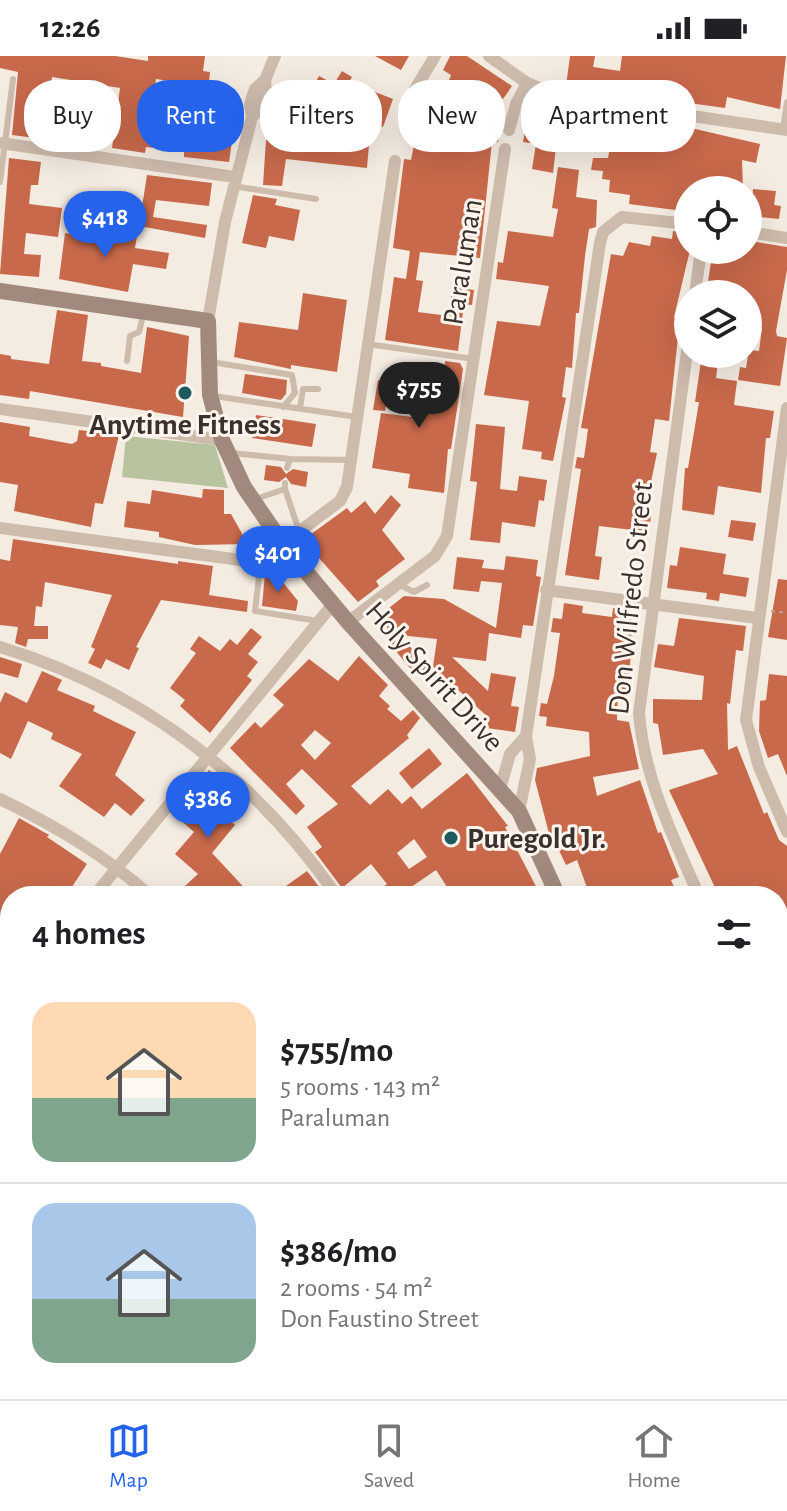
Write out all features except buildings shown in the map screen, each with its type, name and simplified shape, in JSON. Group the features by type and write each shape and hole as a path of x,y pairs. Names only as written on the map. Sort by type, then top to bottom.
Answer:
{"main road":[{"path":"0,291 208,321"},
{"name":"Holy Spirit Drive","path":"208,321 210,395 225,446 252,500 283,544 348,622 519,811 553,886"}],"street":[{"path":"208,321 234,181 252,117 261,108 267,93 265,80 275,56"},
{"path":"421,80 435,56"},
{"path":"489,56 523,80"},
{"path":"509,130 521,94"},
{"path":"696,117 785,130"},
{"path":"2,144 234,181"},
{"name":"Paraluman","path":"348,622 435,556 447,536 505,152"},
{"path":"0,528 248,561 261,559 340,501 347,487 395,161"},
{"path":"519,811 530,759 526,736 546,590 600,243 603,232 622,217 674,222"},
{"path":"762,234 787,238"},
{"name":"Don Wilfredo Street","path":"685,368 639,713 642,746 658,801 695,886"},
{"path":"787,408 746,698 747,728 759,767 787,832"},
{"path":"0,409 225,446"},
{"path":"546,590 757,618"},
{"path":"102,886 333,604"},
{"path":"0,647 99,684 157,717 210,755 279,821 329,886"},
{"path":"500,789 510,754 526,736"},
{"path":"0,799 60,827 140,886"}],"lane":[{"path":"0,182 2,144 13,79"},
{"path":"785,130 787,102"},
{"path":"234,181 316,199"},
{"path":"127,361 130,336 139,332 144,312"},
{"path":"367,344 474,359"},
{"path":"207,362 292,375 295,393 283,407"},
{"path":"300,408 303,389 318,389"},
{"path":"210,395 357,417"},
{"path":"225,446 290,459 351,460"},
{"path":"287,468 290,459"},
{"path":"252,500 285,486 299,531"},
{"path":"261,559 255,611 318,621"},
{"path":"398,584 414,592 427,585"}],"green space":[{"path":"126,436 215,445 228,488 122,477"}],"place":[{"name":"Anytime Fitness","path":"185,393"},
{"name":"Puregold Jr.","path":"451,838"}]}
